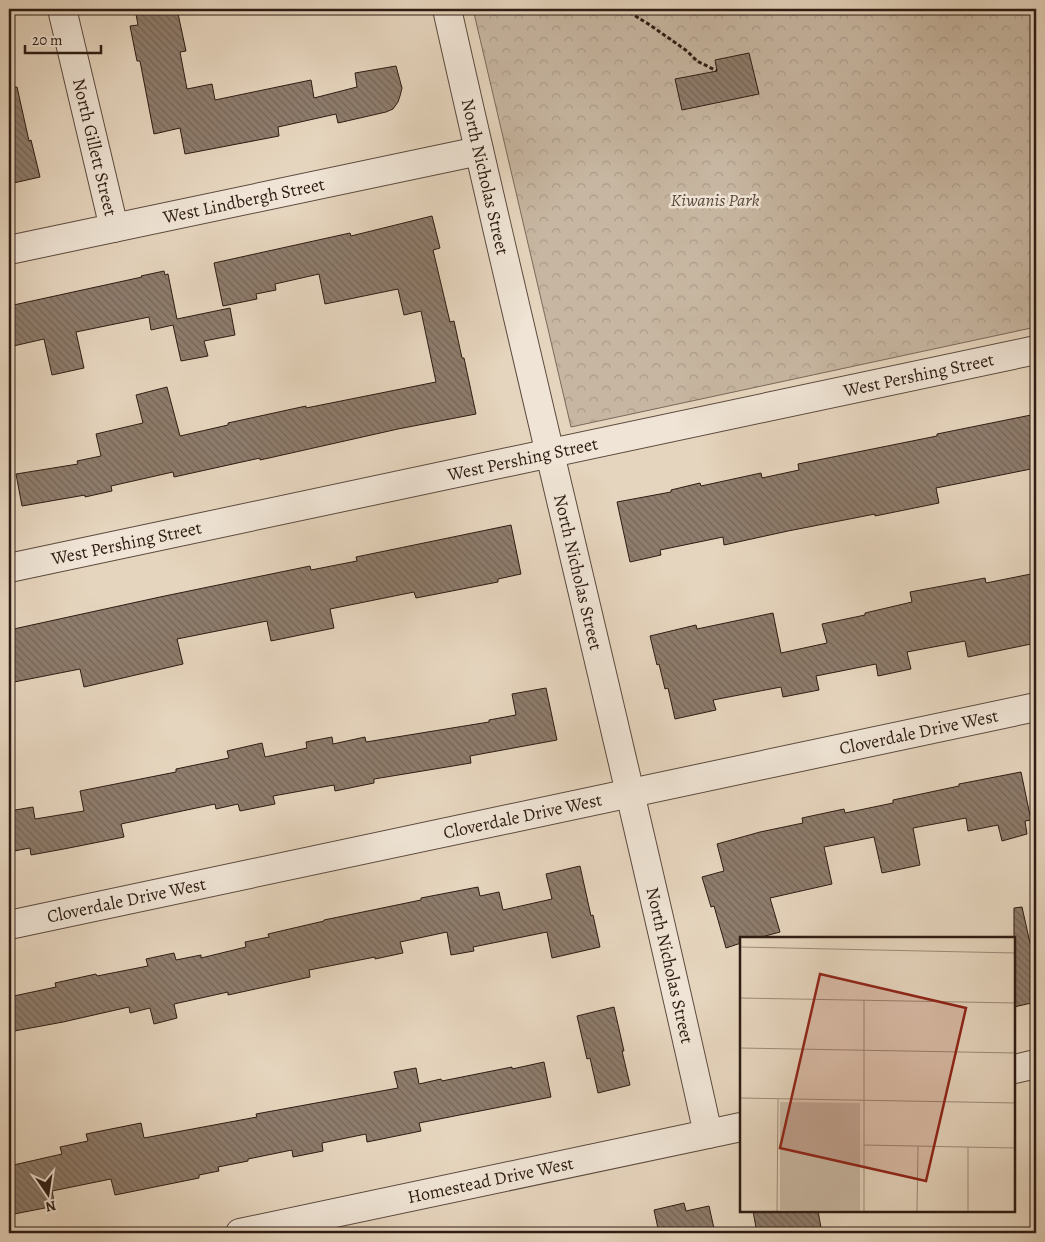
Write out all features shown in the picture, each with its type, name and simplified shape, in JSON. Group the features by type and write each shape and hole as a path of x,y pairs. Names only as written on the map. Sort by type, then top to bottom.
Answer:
{"street":[{"name":"North Gillett Street","path":"62,9 114,228"},
{"name":"North Nicholas Street","path":"447,9 708,1134"},
{"name":"West Lindbergh Street","path":"9,250 480,151"},
{"name":"West Pershing Street","path":"9,568 1036,350"},
{"name":"Cloverdale Drive West","path":"9,925 1036,707"},
{"path":"1015,1069 1036,1064"},
{"name":"Homestead Drive West","path":"240,1233 740,1127"}],"path":[{"path":"624,9 665,35 697,61 717,71"}],"green space":[{"name":"Kiwanis Park","path":"473,9 1036,9 1036,327 571,427"}],"building":[{"path":"135,9 177,9 186,51 180,52 187,89 212,84 215,100 311,80 314,98 357,87 355,73 396,66 402,88 398,102 393,109 386,112 338,123 336,114 278,127 279,136 185,154 180,128 154,134 140,61 137,61 130,26 138,25"},
{"path":"749,53 759,94 682,110 675,79 717,71 715,60"},
{"path":"17,87 29,141 31,140 40,177 9,184 9,88"},
{"path":"432,216 440,248 433,250 450,322 454,321 462,358 464,358 476,414 174,477 173,472 111,486 112,491 85,497 85,495 22,506 16,474 78,464 77,461 101,456 96,434 143,423 136,395 167,387 180,436 228,425 228,423 306,406 306,408 436,382 421,311 404,315 398,289 325,304 319,274 275,284 276,290 256,294 257,299 223,306 214,263 350,233 351,236"},
{"path":"164,271 165,275 168,274 177,319 230,308 235,335 204,341 208,356 181,361 173,325 151,330 149,317 76,332 84,368 52,375 44,339 9,347 9,306"},
{"path":"1036,414 1036,468 936,488 939,503 724,545 723,537 660,550 661,555 630,562 617,502 671,492 671,490 700,483 701,486 761,473 762,478 799,470 798,464"},
{"path":"511,525 521,574 498,579 498,582 416,598 414,592 330,609 334,628 271,641 267,621 177,639 183,664 84,687 80,669 9,683 9,630 310,566 311,570 357,561 356,557"},
{"path":"1036,573 1036,643 968,657 965,641 907,652 911,669 878,676 876,664 816,676 819,690 783,697 781,687 713,700 716,710 675,719 668,688 665,689 650,636 696,625 697,629 773,613 781,653 827,643 822,624 912,602 910,592 985,578 986,583"},
{"path":"546,688 557,740 470,756 471,763 374,779 374,783 335,791 334,785 273,796 275,804 240,811 238,804 216,809 215,804 121,824 124,837 31,855 30,848 9,852 9,811 33,807 35,819 84,811 80,791 176,772 176,769 229,758 227,751 262,743 265,757 307,748 306,742 332,737 333,744 365,737 366,742 489,722 489,720 516,715 512,694"},
{"path":"1021,772 1031,820 1025,821 1027,834 1002,841 998,825 968,831 966,818 913,828 920,865 882,873 874,837 824,847 832,884 770,898 780,932 762,937 740,937 740,943 726,948 714,906 711,907 702,877 724,871 717,844 803,823 802,818 844,809 845,813 893,803 893,800 959,786 959,784"},
{"path":"580,866 600,947 552,958 547,932 473,947 474,951 451,955 447,932 400,942 403,953 309,970 310,977 228,995 228,992 174,1004 177,1018 154,1024 150,1008 130,1013 129,1007 9,1032 9,997 56,987 55,983 148,966 146,959 174,953 176,960 201,955 201,958 246,947 245,942 269,937 268,934 324,920 421,900 421,898 478,887 480,896 499,892 503,910 552,899 546,874"},
{"path":"1022,907 1032,952 1036,951 1036,1002 1015,1007 1015,937 1014,908"},
{"path":"614,1007 630,1085 598,1093 590,1058 587,1059 577,1016"},
{"path":"544,1062 551,1097 419,1123 421,1131 367,1142 366,1134 322,1143 323,1151 293,1157 292,1150 248,1159 248,1161 218,1167 219,1171 199,1175 199,1178 115,1195 111,1179 52,1191 55,1206 9,1215 9,1166 62,1154 60,1147 88,1141 86,1134 141,1123 144,1138 257,1117 256,1114 398,1088 394,1072 416,1068 419,1084"},
{"path":"684,1203 686,1211 709,1206 715,1233 659,1233 654,1210"},
{"path":"753,1212 818,1212 822,1233 757,1233"}]}
